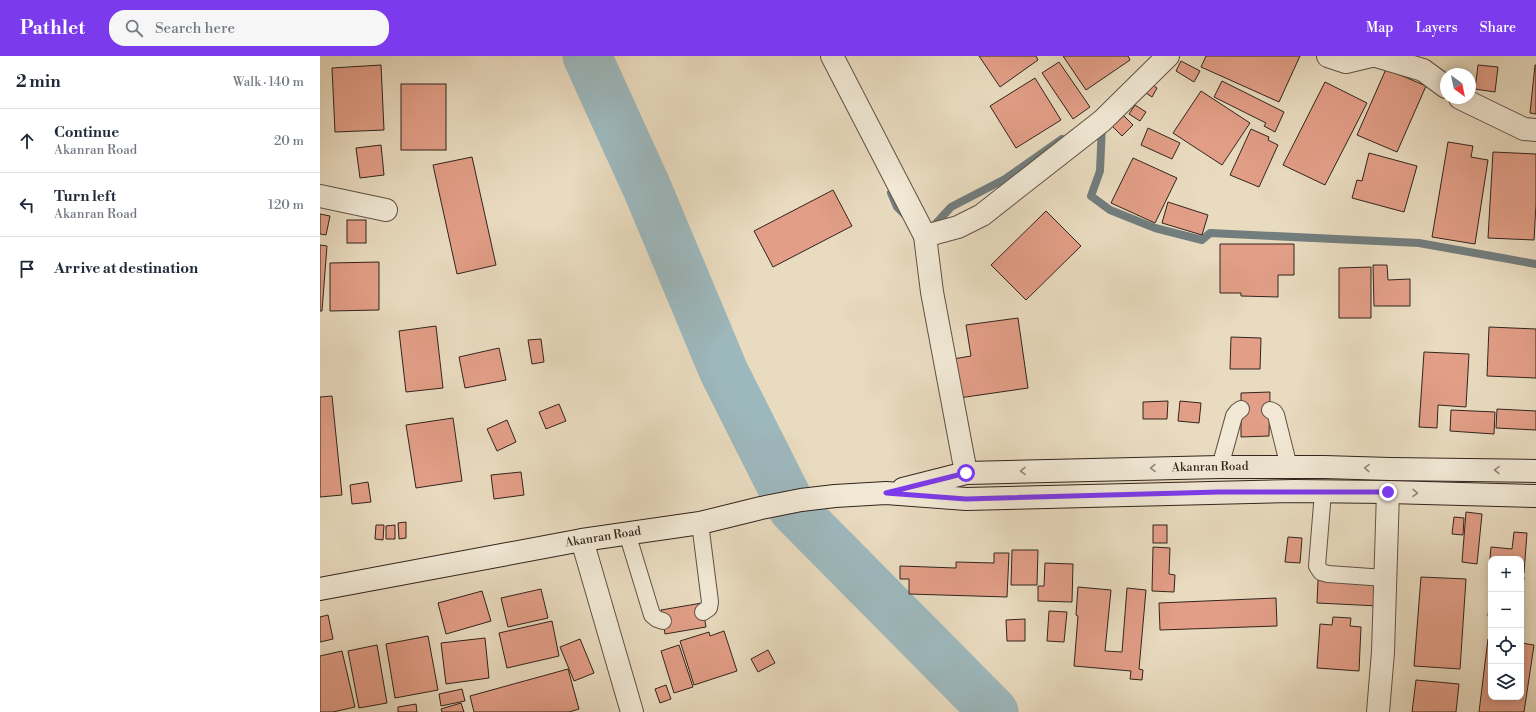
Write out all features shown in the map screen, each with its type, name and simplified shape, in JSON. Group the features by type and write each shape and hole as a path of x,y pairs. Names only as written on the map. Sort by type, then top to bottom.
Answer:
{"main road":[{"path":"832,56 925,236 932,292 966,473"},
{"path":"925,236 958,227 982,215 1102,121 1168,56"},
{"path":"1341,58 1371,56"},
{"path":"1376,56 1423,70 1440,83"},
{"path":"1472,104 1524,129 1536,130"},
{"path":"320,196 386,210"},
{"name":"Akanran Road","path":"886,493 966,473 1220,467 1536,471"},
{"name":"Akanran Road","path":"320,589 582,540 700,522 802,500 835,496 886,493 966,499 1219,492 1388,492 1536,496"},
{"path":"1378,712 1383,652 1388,492"},
{"path":"582,540 632,712"}],"lane":[{"path":"1220,467 1234,416 1242,409"},
{"path":"1270,410 1276,415 1289,467"},
{"path":"1324,492 1316,566 1321,572 1328,574 1385,578"},
{"path":"700,522 710,602 709,608 703,612"},
{"path":"626,533 652,615 663,621"}],"building":[{"path":"979,56 1036,56 1038,60 1000,87"},
{"path":"1063,56 1128,56 1130,60 1086,90"},
{"path":"1206,56 1300,56 1279,102 1201,67"},
{"path":"1181,61 1200,71 1194,82 1176,71"},
{"path":"1059,62 1090,107 1073,119 1042,73"},
{"path":"381,65 384,130 335,132 332,68"},
{"path":"1478,65 1498,67 1495,92 1476,89"},
{"path":"1536,65 1536,114 1530,113"},
{"path":"1386,69 1426,86 1397,152 1357,135"},
{"path":"1035,78 1061,120 1016,148 990,106"},
{"path":"1222,81 1284,112 1275,132 1264,126 1266,123 1214,97"},
{"path":"1149,82 1157,88 1152,97 1143,91"},
{"path":"1325,82 1367,103 1325,185 1283,165"},
{"path":"401,84 446,84 446,150 401,150"},
{"path":"1201,91 1250,123 1222,165 1173,133"},
{"path":"1135,105 1146,112 1140,121 1129,114"},
{"path":"1121,113 1133,125 1122,136 1110,124"},
{"path":"1148,128 1180,143 1172,159 1141,145"},
{"path":"1251,129 1269,137 1268,140 1278,145 1259,187 1230,175"},
{"path":"1448,142 1473,146 1471,157 1488,160 1475,244 1432,237"},
{"path":"381,145 384,175 360,178 356,148"},
{"path":"1493,152 1536,154 1534,240 1488,238"},
{"path":"1369,153 1417,166 1404,212 1352,198 1357,180 1362,181"},
{"path":"472,157 496,265 457,274 433,165"},
{"path":"1133,158 1177,178 1155,223 1111,203"},
{"path":"833,190 852,226 773,267 754,231"},
{"path":"1168,202 1208,215 1202,235 1162,223"},
{"path":"1046,211 1081,246 1026,300 991,265"},
{"path":"320,214 330,216 326,235 320,234"},
{"path":"347,220 366,220 366,243 347,243"},
{"path":"1220,244 1294,244 1294,275 1278,275 1278,297 1241,296 1241,293 1220,293"},
{"path":"320,245 327,246 322,311 320,311"},
{"path":"379,262 379,310 330,311 330,263"},
{"path":"1373,265 1387,265 1388,280 1410,279 1410,306 1374,306"},
{"path":"1371,267 1371,318 1339,318 1339,268"},
{"path":"1018,318 1028,388 959,398 953,359 971,356 966,325"},
{"path":"436,326 443,388 406,392 399,331"},
{"path":"1489,327 1536,329 1536,378 1487,376"},
{"path":"1231,337 1261,338 1260,369 1230,369"},
{"path":"541,339 544,362 532,364 528,340"},
{"path":"499,348 506,380 465,388 459,357"},
{"path":"1424,352 1469,354 1466,407 1438,405 1437,428 1419,427"},
{"path":"1270,392 1269,436 1241,437 1241,393"},
{"path":"332,396 342,495 320,497 320,397"},
{"path":"1168,401 1167,419 1143,419 1143,402"},
{"path":"1180,401 1201,403 1199,423 1178,421"},
{"path":"559,404 566,421 546,429 539,412"},
{"path":"1497,409 1536,411 1536,430 1496,428"},
{"path":"1451,410 1495,412 1494,434 1450,431"},
{"path":"453,418 462,481 416,488 406,425"},
{"path":"507,420 516,442 497,451 487,429"},
{"path":"521,472 524,495 494,499 491,475"},
{"path":"368,482 371,502 352,504 350,485"},
{"path":"1466,512 1482,514 1477,564 1462,562"},
{"path":"1454,517 1464,518 1463,535 1452,534"},
{"path":"406,522 406,538 399,539 398,523"},
{"path":"376,525 384,525 383,540 375,539"},
{"path":"395,525 395,539 386,539 386,526"},
{"path":"1153,525 1167,525 1167,543 1153,543"},
{"path":"1514,532 1527,533 1524,573 1524,556 1490,556 1491,547 1512,549"},
{"path":"1288,537 1302,538 1300,563 1285,562"},
{"path":"1153,547 1170,548 1169,574 1175,575 1174,592 1152,591"},
{"path":"1012,550 1038,550 1037,585 1011,585"},
{"path":"994,553 1009,553 1007,597 909,594 909,579 900,579 900,566 956,568 956,562 994,563"},
{"path":"1045,563 1073,564 1072,602 1038,601 1038,586 1044,586"},
{"path":"1421,577 1466,579 1460,669 1414,666"},
{"path":"1318,580 1380,582 1379,606 1317,603"},
{"path":"1078,587 1111,590 1105,651 1122,652 1127,588 1146,590 1139,669 1143,670 1142,680 1130,679 1131,671 1074,666 1078,616 1076,615"},
{"path":"541,589 548,618 508,627 501,598"},
{"path":"482,591 491,621 446,634 438,603"},
{"path":"1276,598 1277,626 1160,630 1159,603"},
{"path":"702,603 706,627 665,634 661,610"},
{"path":"1049,611 1067,612 1064,642 1047,641"},
{"path":"328,615 333,639 320,642 320,617"},
{"path":"1333,617 1351,618 1350,626 1361,627 1359,671 1317,668 1320,624 1332,625"},
{"path":"1025,619 1025,641 1007,641 1006,620"},
{"path":"552,621 559,656 507,668 499,633"},
{"path":"724,631 737,671 694,685 680,641 709,632 710,636"},
{"path":"428,636 438,690 395,698 386,644"},
{"path":"485,638 489,678 446,684 441,643"},
{"path":"580,639 594,673 574,681 560,647"},
{"path":"1488,639 1488,700 1524,700 1524,643 1534,645 1524,712 1479,712"},
{"path":"377,645 387,703 359,708 348,651"},
{"path":"679,645 693,687 674,693 661,651"},
{"path":"768,650 775,663 758,672 751,659"},
{"path":"342,651 355,707 333,712 320,712 320,656"},
{"path":"568,669 579,709 569,712 474,712 470,696"},
{"path":"1416,680 1459,684 1456,712 1412,712"},
{"path":"666,685 671,699 660,703 655,689"},
{"path":"462,689 465,701 441,706 439,694"},
{"path":"461,703 464,712 442,712 441,709"},
{"path":"416,704 417,712 398,712 398,707"}],"waterway":[{"path":"587,56 647,188 724,372 793,509 994,712"},
{"path":"1102,124 1100,171 1091,196 1110,210 1155,228 1202,240 1210,233 1419,243 1536,264"},
{"path":"931,229 951,207 1005,179 1062,139"},
{"path":"891,193 897,207 905,215"}],"route":[{"path":"966,473 886,493 966,499 1219,492 1388,492"}]}
